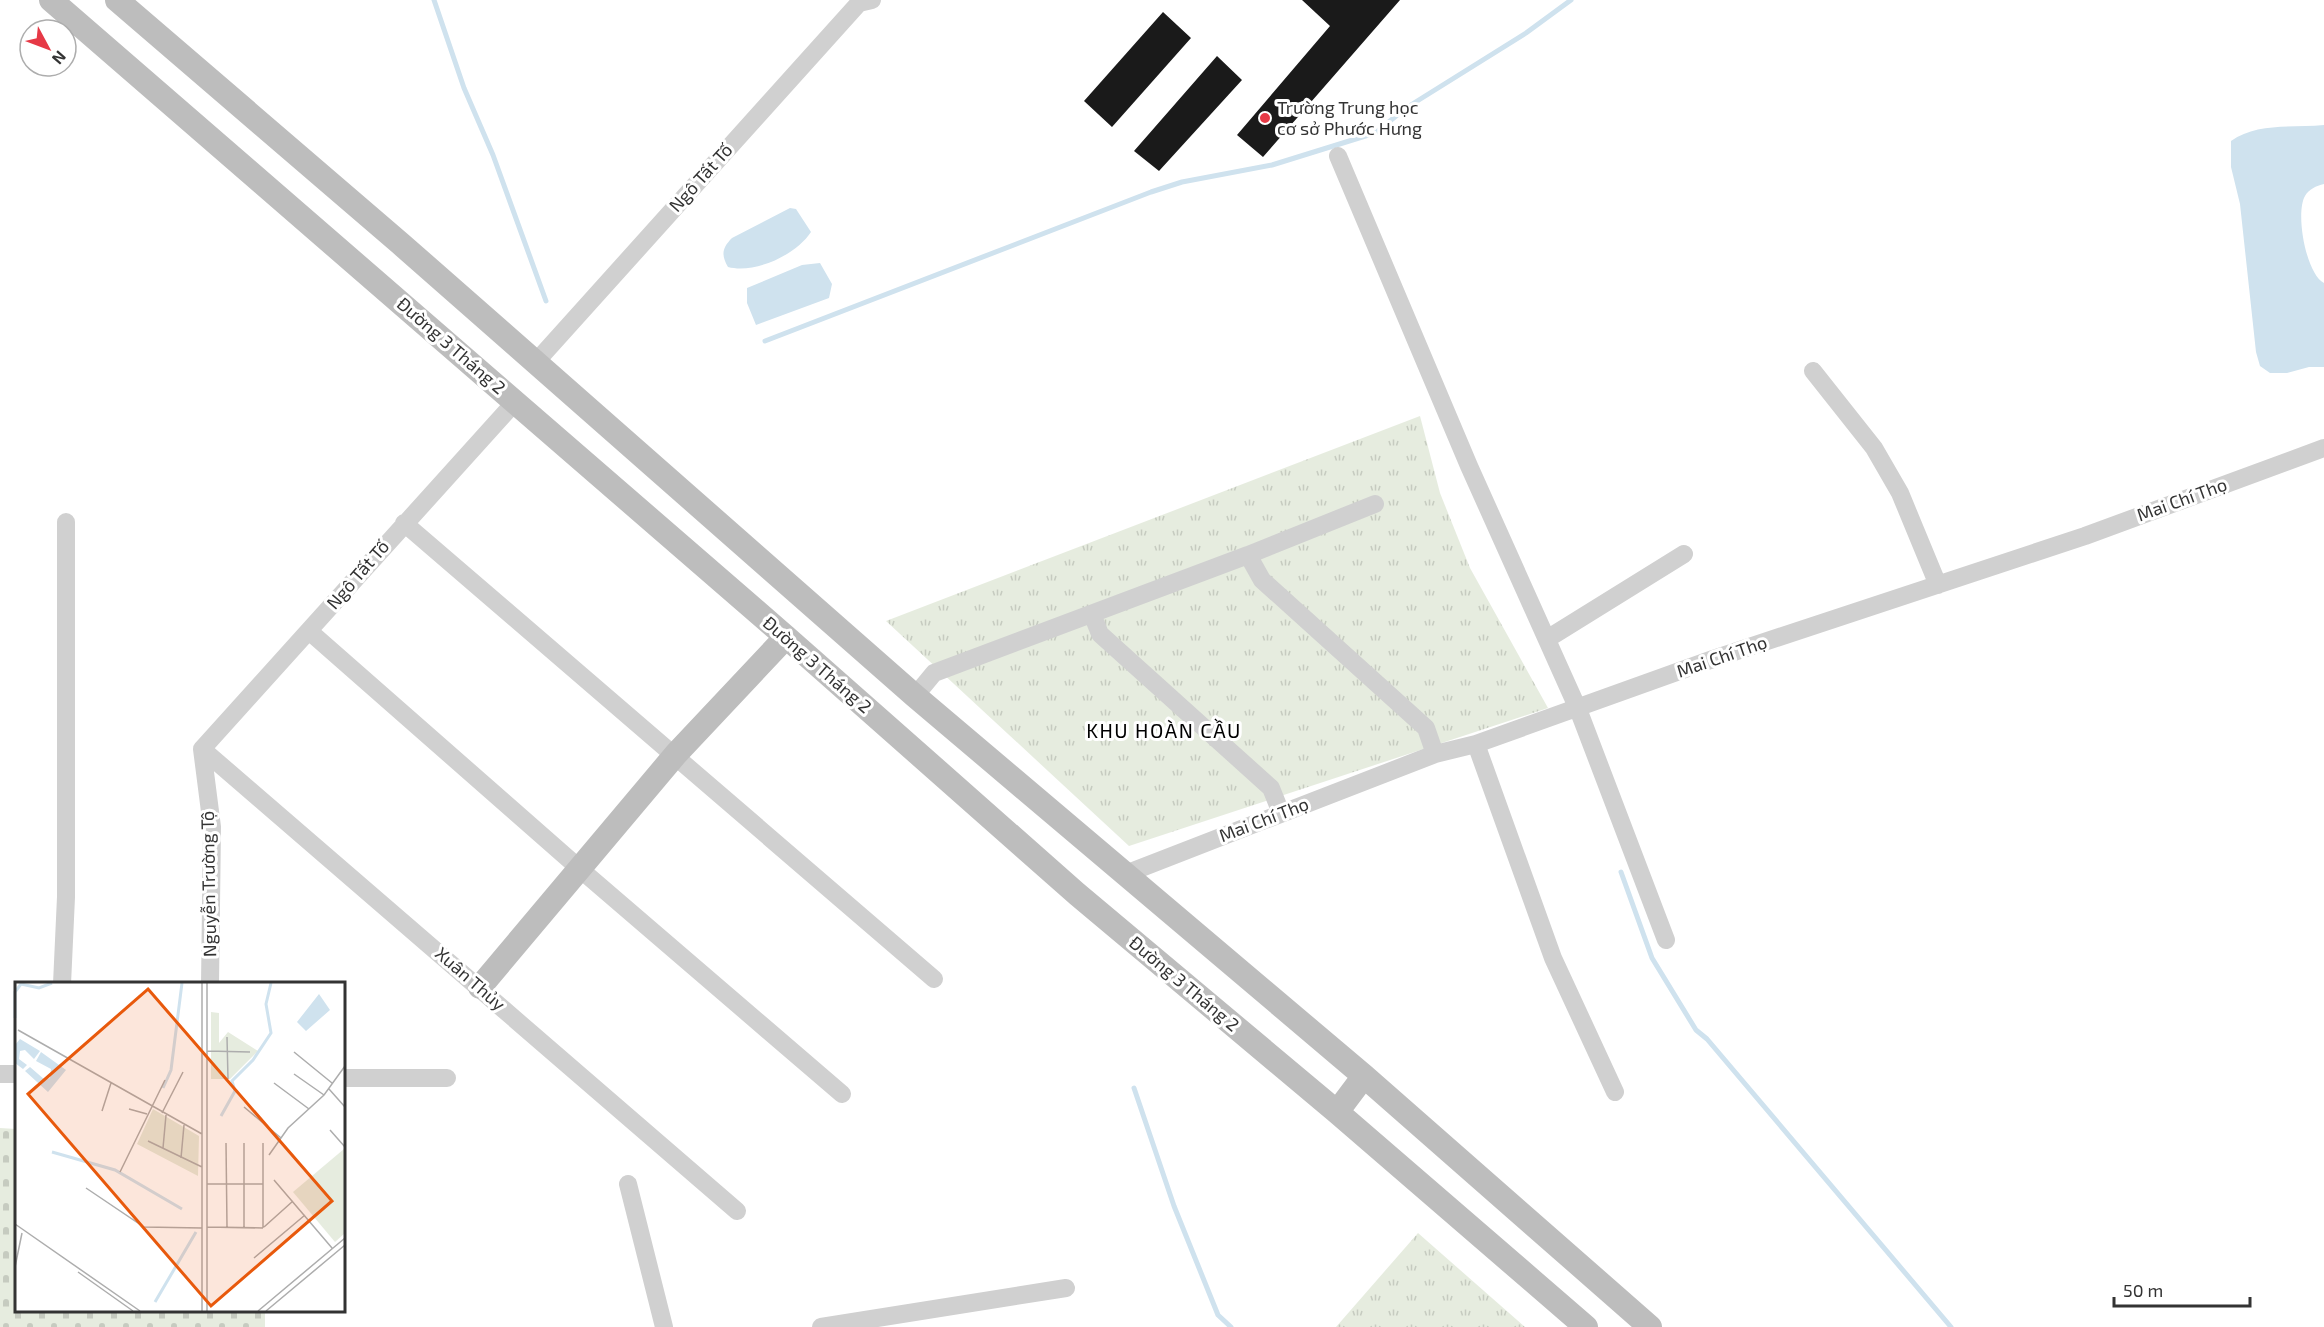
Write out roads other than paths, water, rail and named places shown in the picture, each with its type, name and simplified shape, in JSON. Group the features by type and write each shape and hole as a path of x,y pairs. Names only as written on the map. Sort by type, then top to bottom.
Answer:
{"main road":[{"name":"Đường 3 Tháng 2","path":"51,0 786,638 1077,894 1586,1327"},
{"path":"117,0 915,696 1123,875 1364,1076 1650,1327"},
{"path":"480,987 676,754 786,638"},
{"path":"1336,1112 1364,1076"}],"street":[{"name":"Ngô Tất Tố","path":"535,363 859,3 872,0"},
{"path":"1338,156 1469,466 1578,709 1666,940"},
{"path":"1813,371 1874,448 1900,494 1938,585"},
{"name":"Ngô Tất Tố","path":"202,749 515,402"},
{"name":"Mai Chí Thọ","path":"1123,875 1435,754 1476,744 1713,659 2085,536 2324,448"},
{"path":"915,696 933,673 1248,555 1375,504"},
{"path":"62,982 66,897 66,522"},
{"path":"404,523 676,754 934,979"},
{"path":"1547,639 1684,554"},
{"path":"1248,555 1262,580 1426,728 1435,754"},
{"path":"1092,614 1100,634 1271,788 1281,813"},
{"path":"309,631 580,869 842,1094"},
{"path":"1476,744 1553,958 1616,1092"},
{"name":"Nguyễn Trường Tộ","path":"202,749 212,826 210,982"},
{"name":"Xuân Thủy","path":"202,749 737,1211"},
{"path":"345,1078 447,1078"},
{"path":"628,1184 664,1327"},
{"path":"821,1327 1065,1288"}],"water":[{"path":"2324,125 2324,184 2313,188 2305,196 2301,216 2307,256 2312,268 2324,283 2324,367 2309,367 2287,373 2270,373 2260,366 2256,352 2240,204 2231,167 2231,141 2241,135 2264,128"},
{"path":"790,208 796,209 811,232 796,248 762,265 750,268 728,267 724,259 724,252 732,238"},
{"path":"820,263 832,284 829,298 756,325 747,303 747,288 802,265"}],"waterway":[{"path":"434,0 464,88 493,155 546,301"},
{"path":"765,341 1151,192 1182,182 1272,165 1375,133 1406,108 1526,33 1571,0"},
{"path":"1621,872 1652,958 1696,1030 1707,1039 1951,1327"},
{"path":"1134,1088 1174,1206 1218,1315 1231,1327"}],"place":[{"name":"Trường Trung học cơ sở Phước Hưng","path":"1265,118"}],"district":[{"name":"KHU HOÀN CẦU","path":"1164,731"}]}
